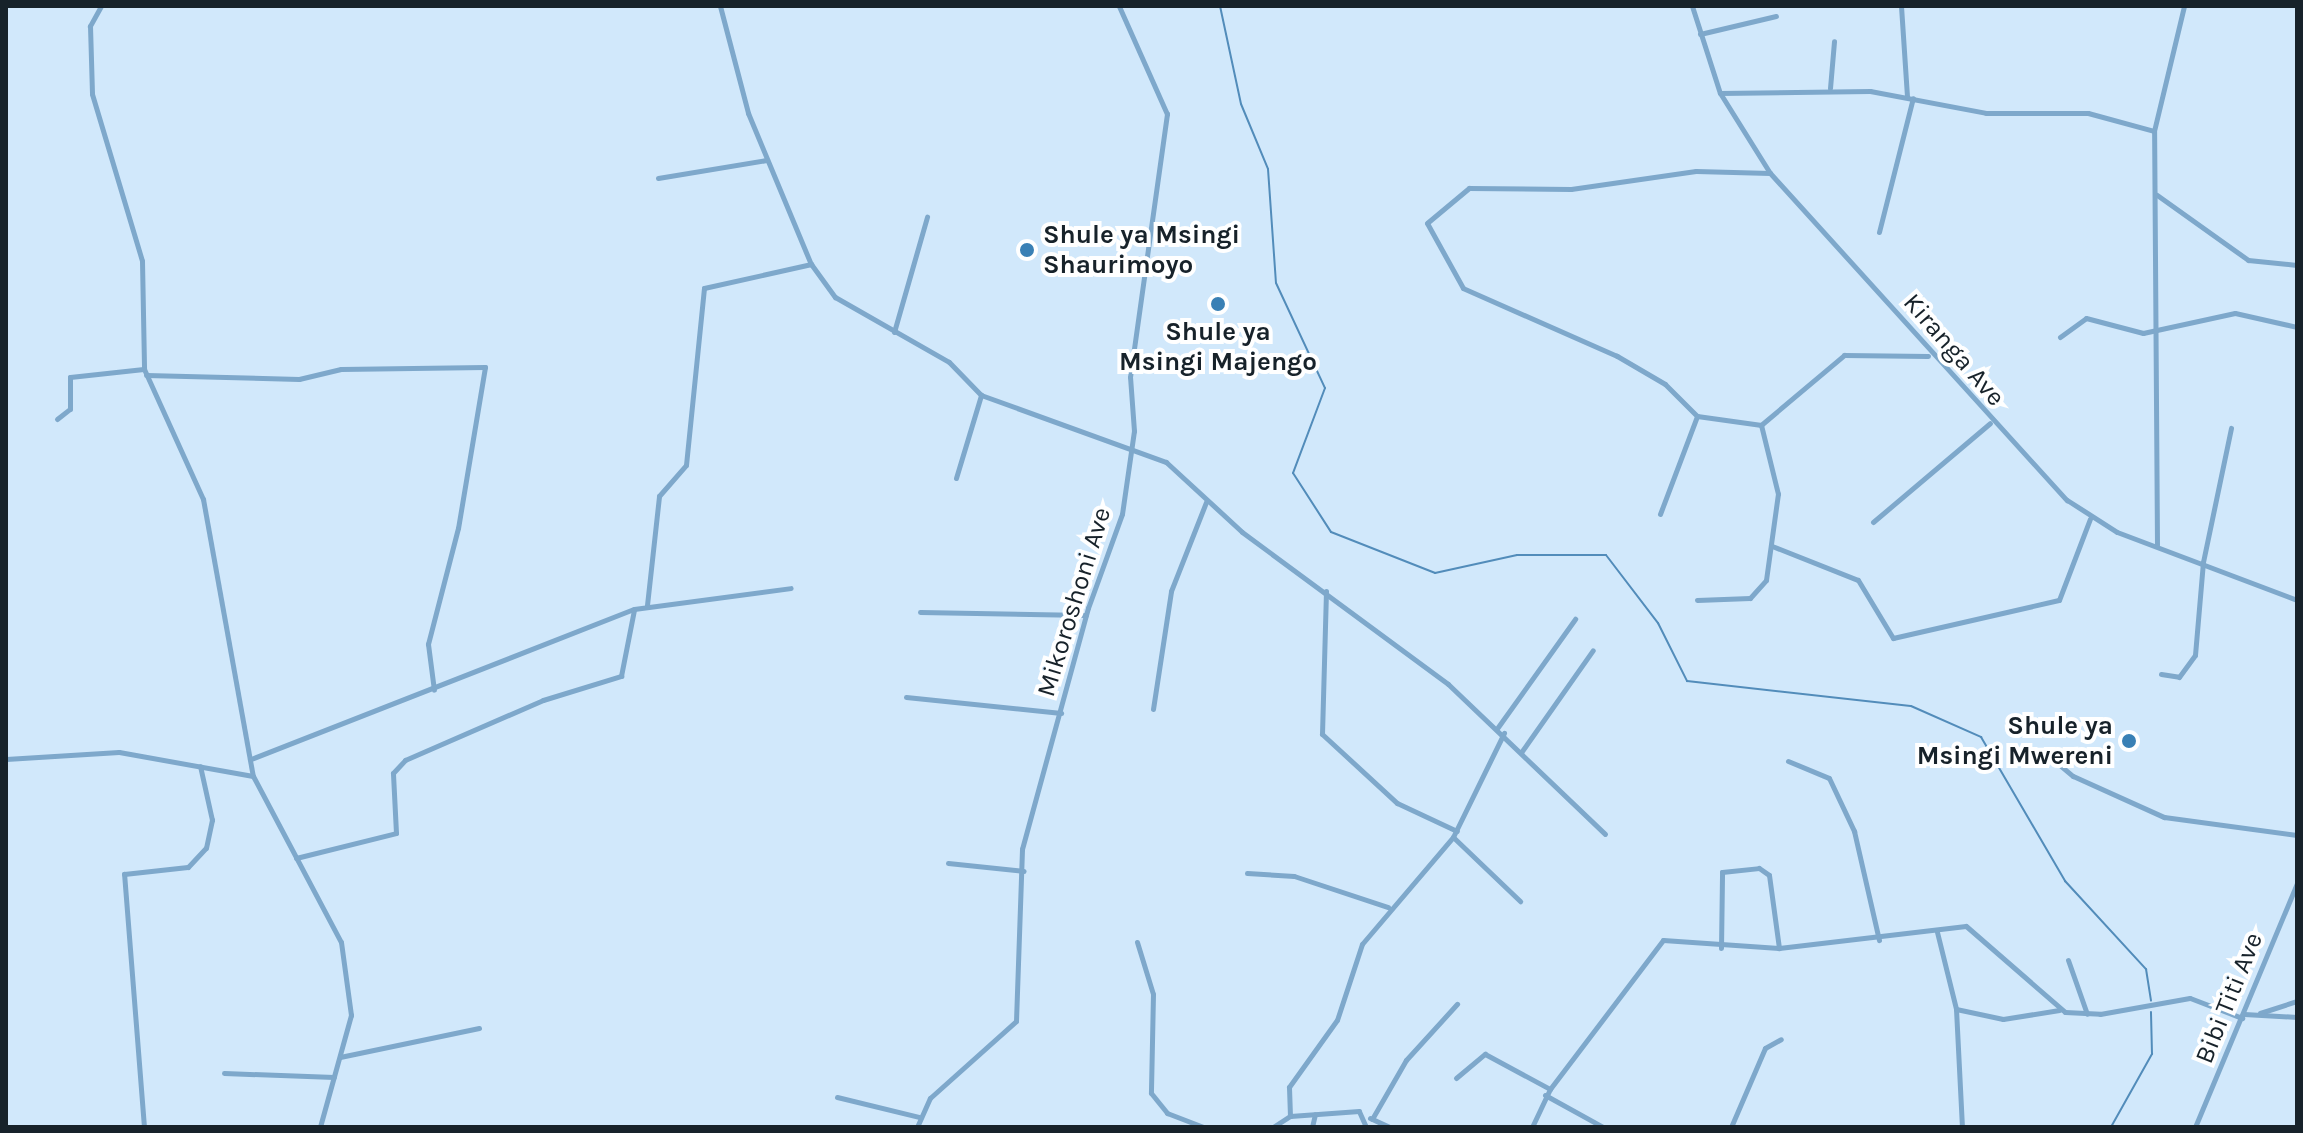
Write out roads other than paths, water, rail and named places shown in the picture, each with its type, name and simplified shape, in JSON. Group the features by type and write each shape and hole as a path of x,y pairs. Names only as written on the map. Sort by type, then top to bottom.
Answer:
{"street":[{"path":"101,6 90,26 92,94 142,261 145,372 203,499 253,776 341,942 351,996 340,1057 320,1127"},
{"path":"720,6 767,160 811,264 835,297 949,362 981,395 1038,421 1133,446 1166,462 1206,502 1325,590 1498,727 1605,834"},
{"name":"Mikoroshoni Ave","path":"917,1127 919,1117 934,1093 1014,1026 1024,871 1022,849 1086,615 1113,554 1133,446 1130,377 1167,114 1119,6"},
{"name":"Kiranga Ave","path":"1692,6 1720,93 1770,173 1990,423 2090,519 2297,600"},
{"path":"1879,232 1910,97 1901,6"},
{"path":"2157,545 2161,332 2154,131 2184,6"},
{"path":"1700,34 1776,16"},
{"path":"1830,88 1834,41"},
{"path":"1720,93 1830,88 1910,97 1986,113 2088,113 2154,131"},
{"path":"658,178 767,160"},
{"path":"1770,173 1696,171 1571,189 1469,188 1427,223 1463,288 1617,356 1665,384 1697,416 1761,425 1844,355 1929,356"},
{"path":"2156,194 2248,260 2297,265"},
{"path":"894,332 927,217"},
{"path":"647,605 659,496 686,465 704,288 811,264"},
{"path":"2060,337 2086,318 2161,332 2235,313 2297,327"},
{"path":"57,419 70,409 70,377 145,372 299,379 341,369 485,367 458,528 428,644 434,690"},
{"path":"956,478 981,395"},
{"path":"1660,514 1697,416"},
{"path":"1873,522 1990,423"},
{"path":"1697,600 1755,596 1772,546 1778,494 1761,425"},
{"path":"2161,674 2179,677 2195,655 2203,562 2231,428"},
{"path":"1153,709 1171,591 1206,502"},
{"path":"1772,546 1858,580 1893,638 2059,600 2090,519"},
{"path":"251,759 434,690 634,609 791,588"},
{"path":"1325,590 1322,734 1397,803 1455,834 1520,901"},
{"path":"296,858 396,833 393,773 405,760 552,696 621,676 634,609"},
{"path":"920,612 1086,615"},
{"path":"1498,727 1575,619"},
{"path":"1522,751 1593,650"},
{"path":"906,697 1061,713"},
{"path":"1290,1116 1295,1071 1337,1020 1362,944 1389,907 1455,834 1504,733"},
{"path":"2043,751 2073,776 2164,817 2297,835"},
{"path":"6,759 119,752 253,776"},
{"path":"1788,761 1829,778 1854,831 1879,940"},
{"path":"144,1127 124,874 188,867 206,848 212,820 200,766"},
{"path":"948,863 1024,871"},
{"path":"1721,948 1722,872 1759,868 1769,875 1779,948"},
{"path":"1247,873 1309,879 1389,907"},
{"name":"Bibi Titi Ave","path":"2195,1127 2297,883"},
{"path":"1532,1127 1545,1095 1659,942 1721,948 1779,948 1973,928 2060,1010"},
{"path":"1937,932 1956,1009 1962,1127"},
{"path":"1137,942 1153,994 1151,1093 1167,1113 1203,1127"},
{"path":"2068,960 2087,1014"},
{"path":"1956,1009 2003,1019 2060,1010 2087,1014 2190,998 2243,1016 2297,1001"},
{"path":"1366,1127 1369,1117 1406,1060 1457,1004"},
{"path":"2256,1014 2297,1017"},
{"path":"340,1057 479,1028"},
{"path":"1731,1127 1765,1048 1781,1039"},
{"path":"1456,1078 1485,1054 1550,1089"},
{"path":"224,1073 334,1077"},
{"path":"1545,1095 1603,1127"},
{"path":"837,1097 919,1117"},
{"path":"1312,1127 1315,1114"},
{"path":"1273,1127 1290,1116 1315,1114 1369,1117 1389,1127"}],"waterway":[{"path":"1220,6 1241,104 1268,169 1276,283 1325,388 1293,473 1331,532 1435,573 1517,555 1606,555 1658,623 1687,681 1911,706 1981,737 2065,881 2146,969 2151,1001"},
{"path":"2111,1127 2152,1054 2151,1012"}],"place":[{"name":"Shule ya Msingi Shaurimoyo","path":"1027,250"},
{"name":"Shule ya Msingi Majengo","path":"1218,304"},
{"name":"Shule ya Msingi Mwereni","path":"2129,741"}]}
